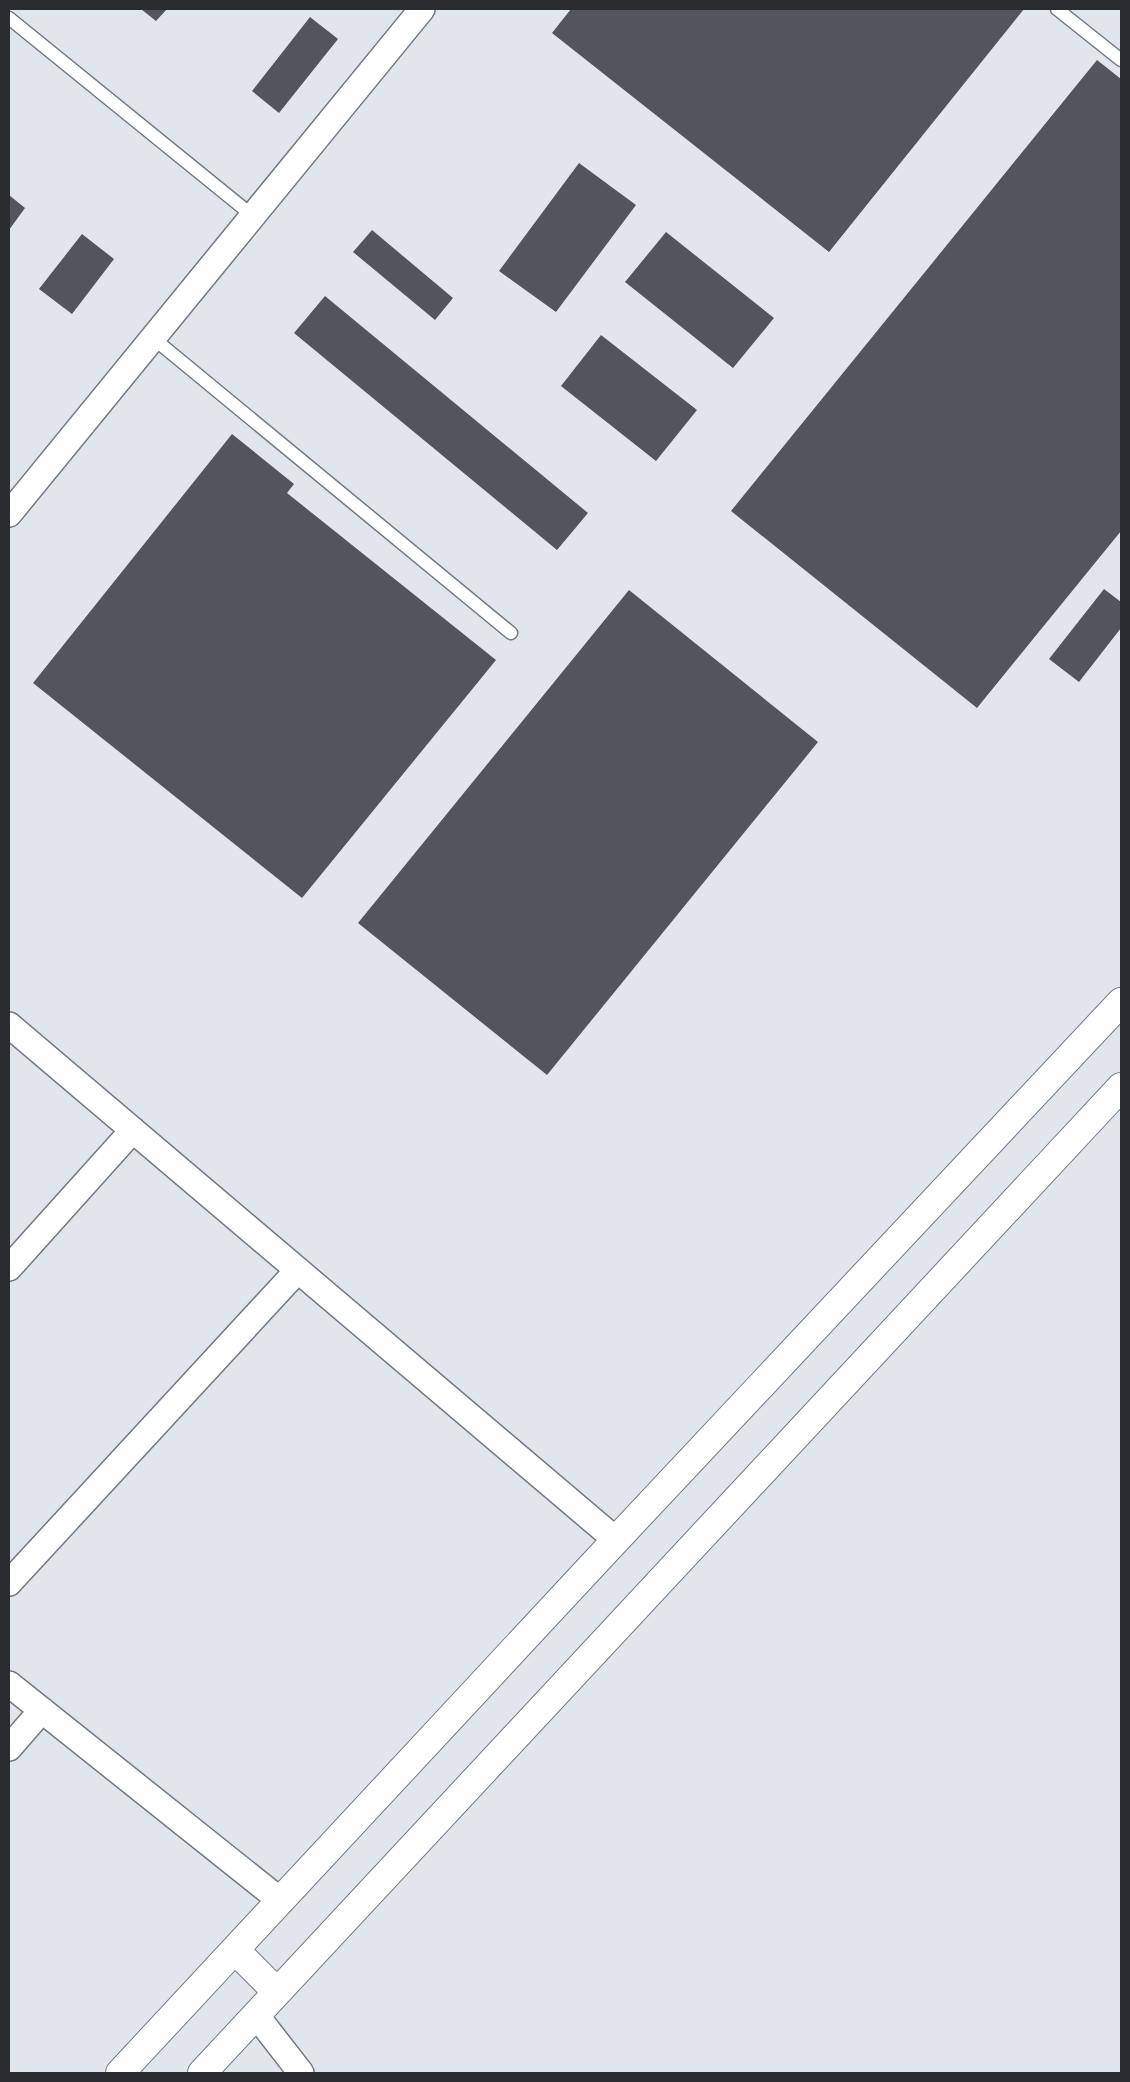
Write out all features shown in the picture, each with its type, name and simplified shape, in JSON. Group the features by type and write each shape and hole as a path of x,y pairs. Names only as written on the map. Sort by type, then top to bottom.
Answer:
{"main road":[{"path":"120,2073 616,1540 1121,1002"},
{"path":"202,2073 1121,1087"},
{"path":"235,1950 277,1992"}],"street":[{"path":"9,514 422,9"},
{"path":"9,1025 616,1540"},
{"path":"9,1268 133,1130"},
{"path":"9,1583 298,1270"},
{"path":"9,1684 281,1900"},
{"path":"9,1748 42,1710"},
{"path":"256,2014 301,2073"}],"lane":[{"path":"1057,9 1121,60"},
{"path":"9,18 253,216"},
{"path":"153,338 511,633"}],"building":[{"path":"141,9 167,9 156,21"},
{"path":"571,9 1024,9 829,252 552,33"},
{"path":"310,17 338,39 279,113 252,91"},
{"path":"1097,60 1121,79 1121,531 977,708 731,511"},
{"path":"579,163 636,205 556,312 499,271"},
{"path":"9,195 25,208 9,230"},
{"path":"372,230 453,298 435,320 353,252"},
{"path":"666,232 774,318 733,368 625,282"},
{"path":"82,234 114,259 72,314 39,289"},
{"path":"325,296 588,513 557,550 294,333"},
{"path":"601,335 697,410 656,461 561,386"},
{"path":"232,434 294,484 287,493 496,660 302,898 33,683"},
{"path":"1104,589 1121,602 1121,628 1079,682 1049,659"},
{"path":"629,590 818,742 547,1075 358,923"}]}
